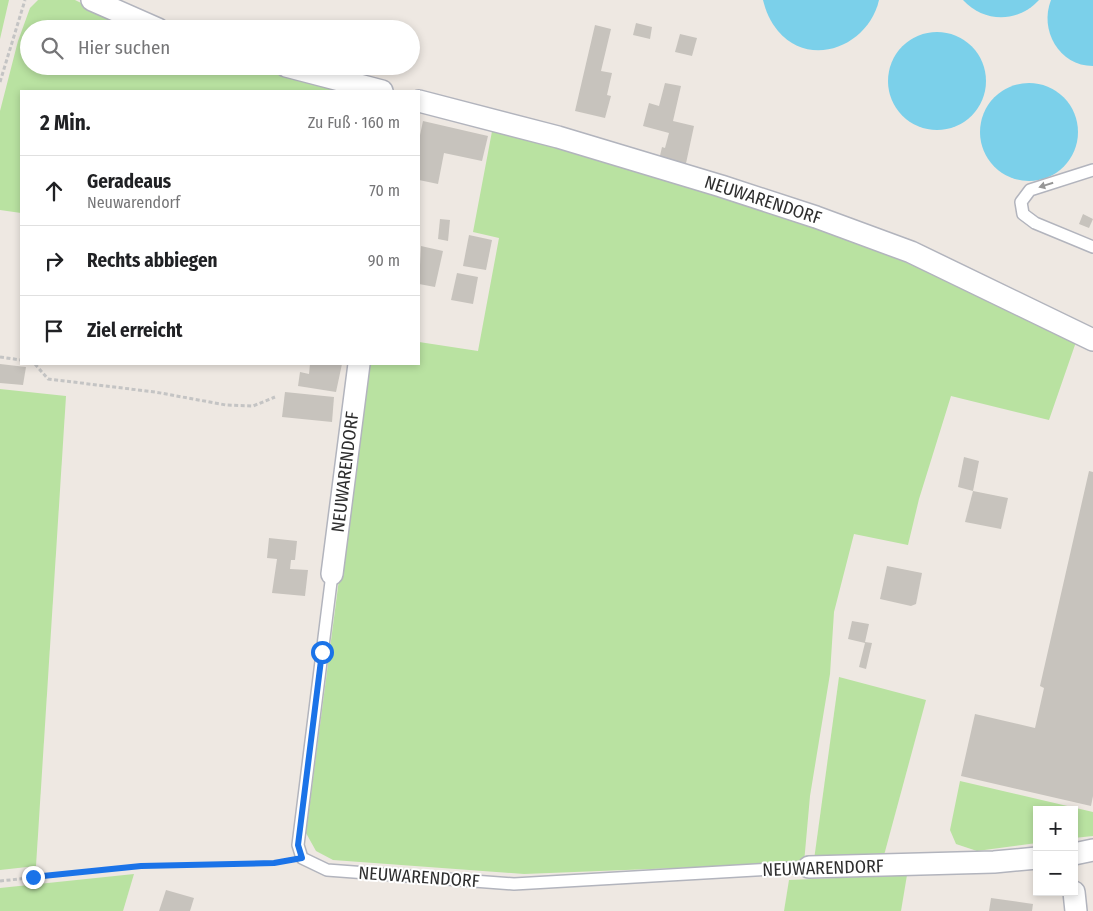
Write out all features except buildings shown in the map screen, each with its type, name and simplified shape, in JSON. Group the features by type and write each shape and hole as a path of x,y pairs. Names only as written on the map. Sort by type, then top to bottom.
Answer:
{"street":[{"path":"92,0 138,20"},
{"path":"321,75 378,90"},
{"name":"NEUWARENDORF","path":"420,101 567,140 721,186 816,217 911,252 1093,340"},
{"name":"NEUWARENDORF","path":"332,574 359,365"},
{"path":"1078,853 1093,850"},
{"name":"NEUWARENDORF","path":"809,867 994,862 1033,858"},
{"path":"1074,896 1076,911"}],"lane":[{"path":"1093,170 1030,190 1021,202 1023,214 1035,223 1093,247"},
{"name":"NEUWARENDORF","path":"332,574 298,845 302,858 327,870 514,884 809,867"}],"path":[{"path":"0,82 25,0"},
{"path":"0,356 20,360"},
{"path":"36,365 48,379 156,392 226,405 253,406 275,396"},
{"path":"0,881 141,866 274,863 302,858"}],"green space":[{"path":"0,0 9,0 0,39"},
{"path":"38,0 75,0 116,20 26,20 30,8"},
{"path":"20,36 20,75 293,75 349,90 20,90 20,213 0,210 0,111"},
{"path":"493,126 814,227 910,264 1076,342 1049,420 951,396 919,499 908,545 854,534 834,612 830,674 810,796 804,863 524,874 333,860 316,851 306,833 367,365 420,365 420,342 478,351 499,238 473,232"},
{"path":"0,389 66,396 36,866 0,870"},
{"path":"839,677 926,700 883,859 814,860"},
{"path":"960,781 1067,806 1033,806 1033,844 977,851 956,844 950,830"},
{"path":"1078,809 1093,812 1093,836 1078,838"},
{"path":"134,874 123,911 0,911 0,888"},
{"path":"907,875 901,911 784,911 789,880"}],"water":[{"path":"763,0 879,0 873,16 864,29 851,40 837,47 822,50 806,49 791,43 773,24"},
{"path":"963,0 1039,0 1031,8 1021,13 1001,17 981,13 971,8"},
{"path":"1051,0 1093,0 1093,66 1070,60 1055,44 1050,34 1048,23 1048,11"},
{"path":"937,32 956,36 972,46 982,62 986,81 982,100 972,116 956,126 937,130 918,126 902,116 892,100 888,81 892,62 902,46 918,36"},
{"path":"1029,83 1048,87 1064,97 1074,113 1078,132 1074,151 1064,167 1048,177 1029,181 1010,177 994,167 984,151 980,132 984,113 994,97 1010,87"}],"route":[{"path":"33,877 141,866 274,863 302,858 298,845 322,652"}]}
